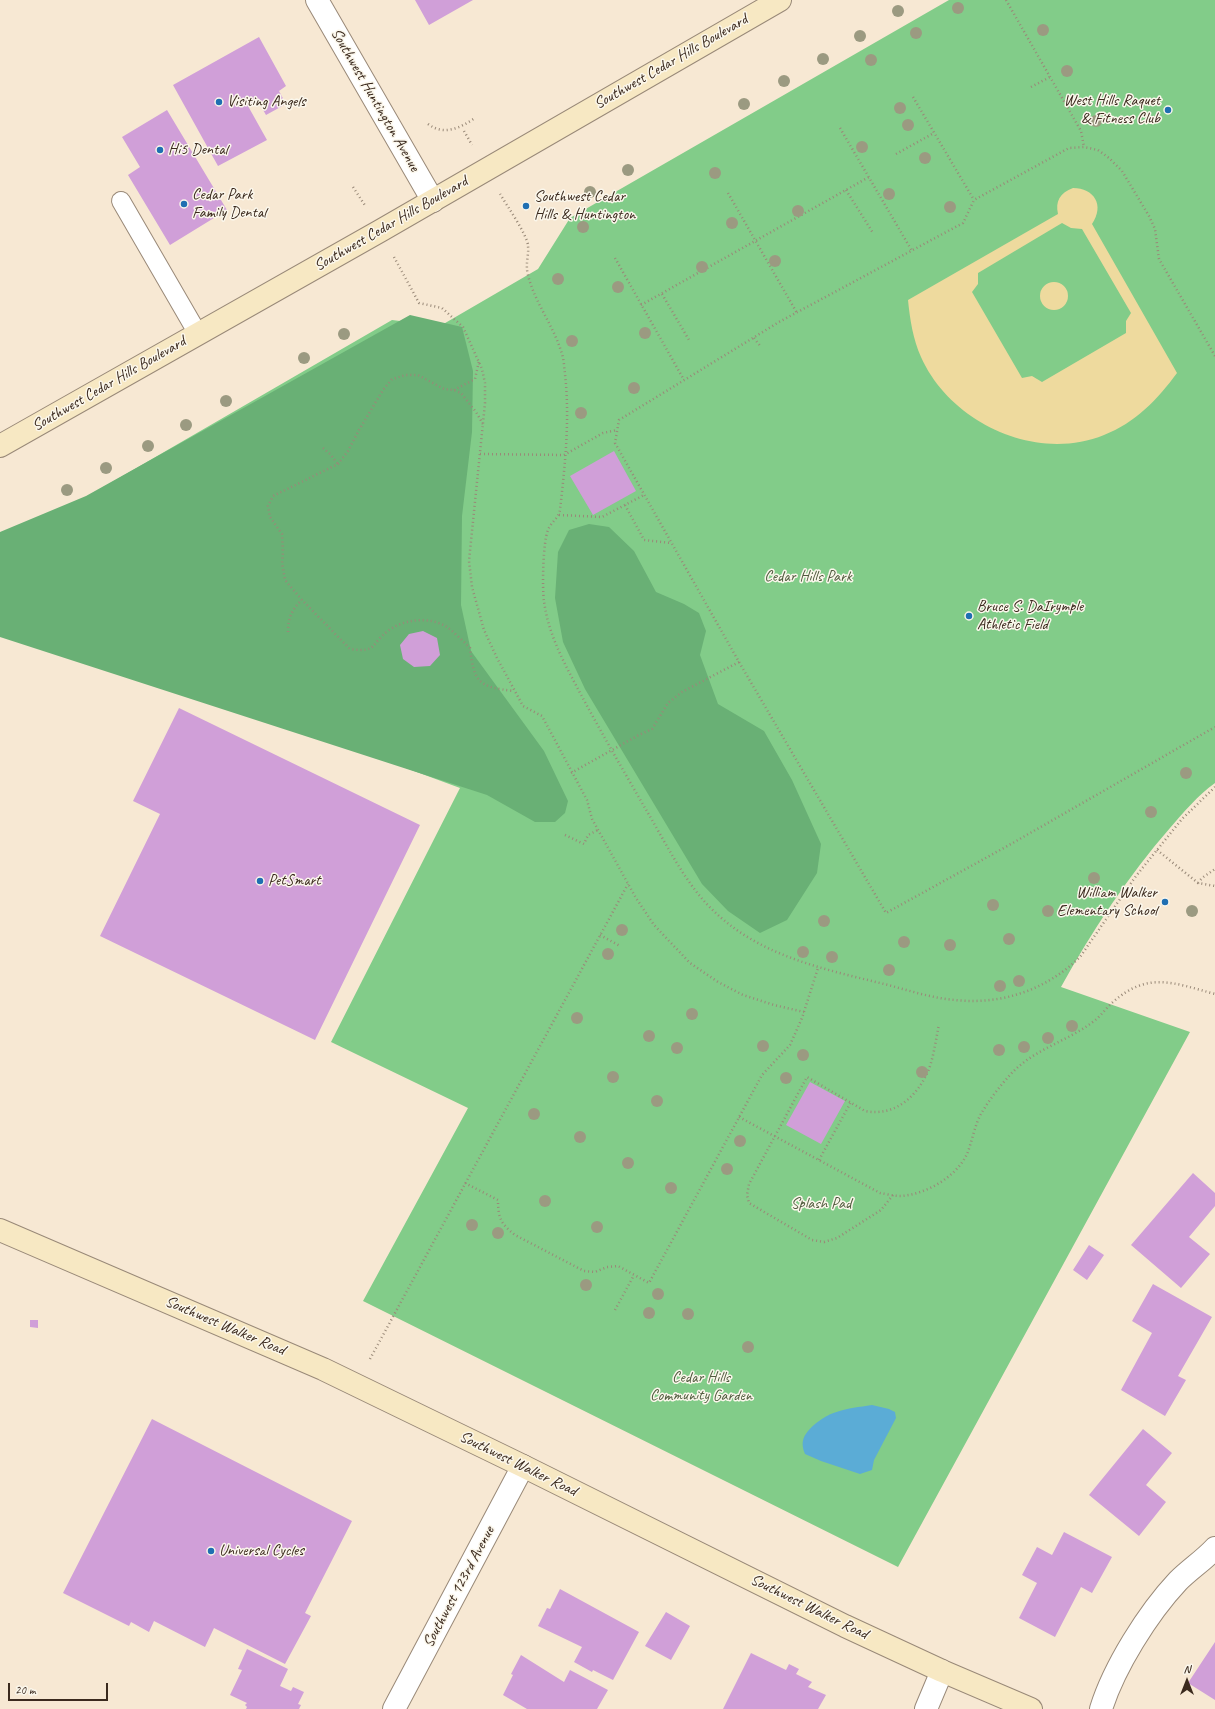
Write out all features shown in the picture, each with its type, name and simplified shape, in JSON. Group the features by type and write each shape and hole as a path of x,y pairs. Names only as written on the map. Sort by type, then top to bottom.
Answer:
{"main road":[{"name":"Southwest Cedar Hills Boulevard","path":"0,446 433,201 780,0"},
{"name":"Southwest Walker Road","path":"0,1230 323,1369 523,1466 845,1626 942,1671 1031,1709"}],"street":[{"name":"Southwest Huntington Avenue","path":"317,0 433,201"},
{"name":"Southwest 123rd Avenue","path":"394,1709 523,1466"},
{"path":"1101,1709 1126,1654 1153,1612 1179,1581 1215,1548"},
{"path":"926,1709 942,1671"}],"lane":[{"path":"121,201 198,334"}],"path":[{"path":"1006,0 1081,131 1084,147"},
{"path":"1031,87 1050,77"},
{"path":"913,97 974,200"},
{"path":"428,124 433,128 446,131 452,130 475,118"},
{"path":"428,132 433,128"},
{"path":"840,128 912,251"},
{"path":"896,154 934,134"},
{"path":"1215,356 1159,259 1155,230 1150,216 1122,171 1109,158 1098,150 1084,147 1069,148 974,200 963,223 797,313 619,420 615,442 739,662 886,913 1011,844 1215,727"},
{"path":"641,306 868,177"},
{"path":"846,190 873,233"},
{"path":"728,193 797,313"},
{"path":"529,243 526,262 528,276 562,353 566,384 567,415 559,515 548,530 543,582 544,601 552,637 564,663 611,750 681,868 700,896 718,915 758,944 818,968 954,1000 980,1001 1004,998 1044,985 1069,968 1080,958 1136,876 1182,819 1215,787"},
{"path":"614,258 684,380"},
{"path":"662,294 689,340"},
{"path":"419,303 442,308 463,327 479,361 485,383 484,425 469,561 472,587 484,630 523,706 542,716 571,773 587,800 592,819 628,884 654,925 690,963 718,982 743,995 774,1005 804,1012"},
{"path":"754,338 761,347"},
{"path":"454,390 475,379 479,361"},
{"path":"484,425 469,402 461,393 440,387 418,375 406,375 392,379 383,390 348,451 338,464 273,496 268,506 270,518 282,534 282,563 285,580 302,600 350,649 366,650 374,647 388,631 402,623 414,620 429,621 446,626 470,648 474,672 479,682 493,689 515,691"},
{"path":"480,454 564,455 603,433 617,430"},
{"path":"323,448 338,464"},
{"path":"559,515 602,517 644,495"},
{"path":"625,505 644,540 672,544"},
{"path":"288,632 290,614 294,607 302,600"},
{"path":"571,773 652,729 668,703 682,692 739,662"},
{"path":"565,835 584,844 588,835 598,830"},
{"path":"1157,850 1198,883 1215,886"},
{"path":"1198,883 1202,878 1215,869"},
{"path":"357,1385 628,884"},
{"path":"600,935 620,946"},
{"path":"465,1183 498,1200 500,1219 506,1228 515,1236 584,1271 595,1272 607,1267 618,1266 649,1283 762,1074 790,1045 804,1012 818,968"},
{"path":"739,1117 880,1193 900,1196 920,1192 943,1181 955,1172 966,1156 974,1137 980,1115 1010,1074 1028,1058 1064,1040 1094,1021 1113,1002 1136,985 1162,982 1215,994"},
{"path":"893,1195 881,1210 836,1238 824,1242 812,1240 749,1203 747,1195 749,1184 807,1077 865,1111 876,1113 888,1111 907,1101 920,1086 933,1056 939,1024"},
{"path":"819,1160 851,1102"},
{"path":"615,1310 634,1275"}],"green space":[{"name":"Cedar Hills Park","path":"949,0 1215,0 1215,783 1185,810 1140,865 1111,904 1061,987 1190,1032 898,1567 363,1301 468,1108 331,1042 460,788 0,618 0,547 392,320 440,326 538,269 570,218"},
{"path":"410,315 462,327 473,371 472,432 462,516 461,605 471,651 544,751 568,801 565,813 555,822 535,822 487,795 0,637 0,532 86,496"},
{"path":"589,524 609,527 634,551 656,592 684,604 699,613 706,631 700,655 718,704 764,731 792,780 821,844 817,873 787,920 760,933 728,911 702,884 585,689 563,642 555,598 558,552 569,530"}],"sand":[{"path":"1073,188 1087,191 1092,194 1095,199 1097,210 1096,217 1092,224 1177,373 1154,401 1126,424 1104,435 1078,442 1050,444 1023,440 998,431 973,418 952,401 934,380 921,357 912,329 908,300 1058,214 1058,201 1068,190","holes":["1062,223 1071,228 1082,229 1131,313 1126,321 1126,333 1042,382 1032,376 1022,378 972,292 978,284 978,273"]},
{"path":"1054,282 1064,286 1068,296 1064,306 1054,310 1044,306 1040,296 1044,286"}],"water":[{"path":"872,1405 895,1412 896,1418 874,1460 872,1470 860,1474 805,1454 803,1448 804,1436 815,1424 830,1415 845,1409"}],"building":[{"path":"415,0 473,0 429,25"},
{"name":"Visiting Angels","path":"259,37 286,86 279,91 286,104 266,115 258,101 248,106 267,140 218,166 173,85"},
{"path":"167,110 227,210 170,245 128,175 140,167 122,137"},
{"path":"614,451 636,491 593,515 570,476"},
{"path":"423,631 437,638 440,655 430,666 414,667 403,659 400,645 409,634"},
{"name":"PetSmart","path":"179,708 420,825 315,1040 100,936 160,814 133,801"},
{"path":"810,1082 845,1101 821,1144 786,1125"},
{"path":"1193,1173 1215,1193 1215,1206 1189,1237 1210,1254 1181,1288 1131,1245"},
{"path":"1089,1245 1104,1255 1087,1280 1073,1270"},
{"path":"1153,1284 1212,1317 1178,1376 1186,1380 1165,1416 1121,1390 1152,1333 1132,1321"},
{"path":"30,1320 38,1320 38,1328 30,1327"},
{"name":"Universal Cycles","path":"152,1419 352,1521 305,1613 311,1616 285,1664 214,1628 205,1647 154,1621 149,1632 131,1622 129,1626 63,1593"},
{"path":"1143,1429 1172,1453 1146,1485 1166,1502 1139,1536 1089,1495"},
{"path":"1064,1532 1112,1557 1092,1593 1081,1587 1055,1637 1019,1618 1037,1583 1022,1575 1037,1547 1052,1555"},
{"path":"560,1589 639,1632 613,1680 593,1670 592,1672 574,1662 582,1647 538,1626 547,1608 550,1609"},
{"path":"666,1612 690,1626 671,1660 645,1646"},
{"path":"1215,1642 1215,1700 1188,1683"},
{"path":"247,1649 288,1669 280,1686 291,1691 293,1687 304,1692 298,1704 301,1705 299,1709 246,1709 247,1707 245,1705 247,1703 230,1695 242,1670 238,1669"},
{"path":"751,1653 786,1670 789,1664 799,1669 796,1674 812,1682 808,1687 826,1695 818,1709 723,1709"},
{"path":"521,1655 564,1682 570,1670 608,1690 597,1709 527,1709 503,1695 513,1675 511,1674"}],"place":[{"name":"Visiting Angels","path":"219,102"},
{"name":"West Hills Raquet & Fitness Club","path":"1168,110"},
{"name":"Hi5 Dental","path":"160,150"},
{"name":"Cedar Park Family Dental","path":"184,204"},
{"name":"Southwest Cedar Hills & Huntington","path":"526,206"},
{"name":"Bruce S. DaIrymple Athletic Field","path":"969,616"},
{"name":"PetSmart","path":"260,881"},
{"name":"William Walker Elementary School","path":"1165,902"},
{"name":"Universal Cycles","path":"211,1551"}],"park label":[{"name":"Splash Pad","path":"821,1204"},
{"name":"Cedar Hills Community Garden","path":"701,1387"}]}
